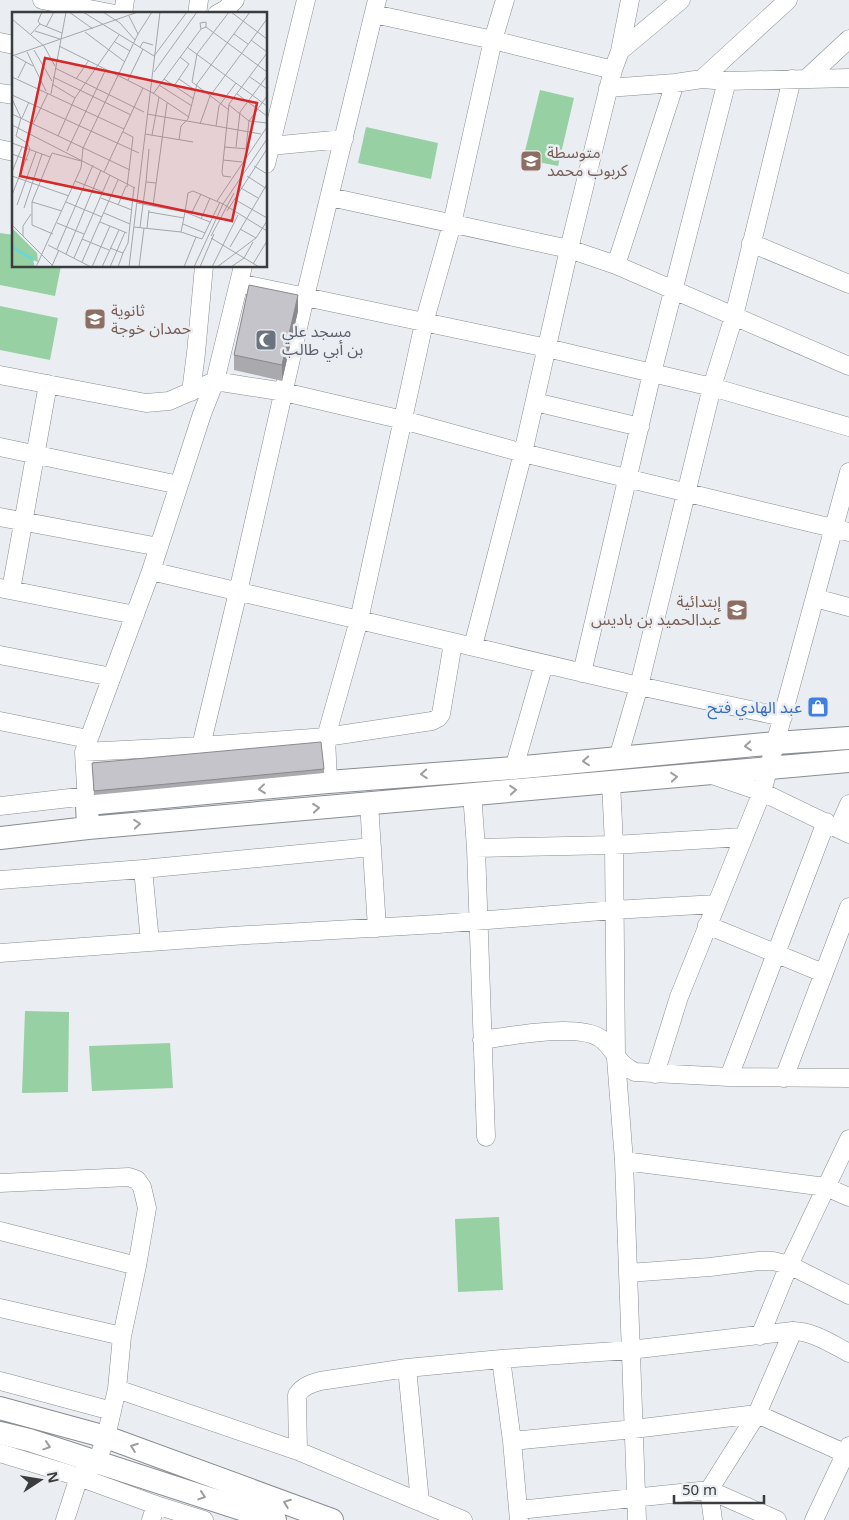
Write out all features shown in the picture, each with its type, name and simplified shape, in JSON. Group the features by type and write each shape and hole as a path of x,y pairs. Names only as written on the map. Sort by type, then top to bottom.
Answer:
{"main road":[{"path":"88,828 87,800 514,768 776,743 849,738"},
{"path":"0,838 88,828 849,761"},
{"path":"0,1408 106,1437 332,1520"},
{"path":"0,1433 30,1440 275,1520"}],"street":[{"path":"221,12 235,0"},
{"path":"328,782 326,737 359,620 424,323 452,224 493,40 505,0"},
{"path":"473,646 524,452 569,249 608,88 620,51 630,0"},
{"path":"620,51 681,0"},
{"path":"702,79 788,0"},
{"path":"47,4 101,12"},
{"path":"268,155 306,4"},
{"path":"201,746 284,392 304,297 376,7 493,40 613,70"},
{"path":"618,758 639,686 712,387 734,316 751,242 799,79 849,40"},
{"path":"608,88 702,79 727,81 849,78"},
{"path":"582,673 652,373 727,81"},
{"path":"616,265 675,83"},
{"path":"270,146 344,139"},
{"path":"330,197 569,249 616,265 849,366"},
{"path":"751,242 849,284"},
{"path":"191,392 204,268"},
{"path":"0,806 87,800 86,745 151,571 202,414 215,381 241,274 304,297 547,348 712,387 849,427"},
{"path":"0,375 146,403 169,401 215,381 284,392 842,530"},
{"path":"48,384 22,522 5,589 135,616"},
{"path":"535,402 640,427"},
{"path":"0,447 179,485"},
{"path":"655,1074 679,997 762,792 815,598 842,530 849,472"},
{"path":"0,518 159,547"},
{"path":"151,571 582,673 783,717"},
{"path":"815,598 849,607"},
{"path":"0,721 86,745 201,746 326,737 432,721 438,718 443,706 453,643"},
{"path":"0,655 112,677"},
{"path":"514,768 544,664"},
{"path":"709,774 762,792 838,828"},
{"path":"611,782 614,844 616,1058 624,1160 637,1520"},
{"path":"472,794 476,848 486,1138"},
{"path":"369,803 377,928"},
{"path":"728,1077 776,953 849,804"},
{"path":"476,848 614,844 743,837"},
{"path":"0,880 143,869 372,847"},
{"path":"143,869 150,942"},
{"path":"0,953 716,904"},
{"path":"784,1078 823,973 846,925 849,907"},
{"path":"707,925 823,973"},
{"path":"482,1040 513,1035 579,1031 595,1034 602,1039 616,1058 626,1068 635,1072 728,1077 849,1077"},
{"path":"760,1336 789,1265 849,1139"},
{"path":"624,1160 826,1186 849,1197"},
{"path":"0,1183 129,1177 137,1180 142,1187 147,1208 122,1336 117,1389 106,1437 96,1462 79,1477 65,1520"},
{"path":"0,1231 137,1266"},
{"path":"628,1273 710,1267 759,1261 773,1262 789,1265 849,1295"},
{"path":"0,1308 122,1336"},
{"path":"713,1520 709,1490 757,1414 793,1331"},
{"path":"298,1452 297,1395 307,1385 320,1381 407,1368 630,1350 793,1331 811,1334 849,1353"},
{"path":"501,1359 512,1441 519,1515 636,1498 709,1490 777,1520"},
{"path":"407,1368 420,1502"},
{"path":"0,1381 112,1411"},
{"path":"117,1389 298,1452 463,1520"},
{"path":"512,1441 757,1414 848,1451 814,1520"},
{"path":"0,1453 79,1477 153,1512 204,1520"}],"green space":[{"path":"540,90 574,98 558,166 523,159"},
{"path":"366,127 438,143 431,179 358,163"},
{"path":"0,233 12,235 12,268 61,268 55,296 0,285"},
{"path":"0,306 58,318 50,360 0,350"},
{"path":"25,1011 69,1012 68,1092 22,1093"},
{"path":"170,1043 173,1088 92,1091 89,1046"},
{"path":"499,1217 503,1290 458,1292 455,1219"}],"building":[{"name":"مسجد علي بن أبي طالب","path":"249,285 298,295 282,365 234,355"},
{"path":"321,742 324,769 94,791 92,763"}],"place":[{"name":"متوسطة كربوب محمد","path":"531,161"},
{"name":"ثانوية حمدان خوجة","path":"95,319"},
{"name":"مسجد علي بن أبي طالب","path":"266,340"},
{"name":"إبتدائية عبدالحميد بن باديس","path":"737,610"},
{"name":"عبد الهادي فتح","path":"818,707"}]}
